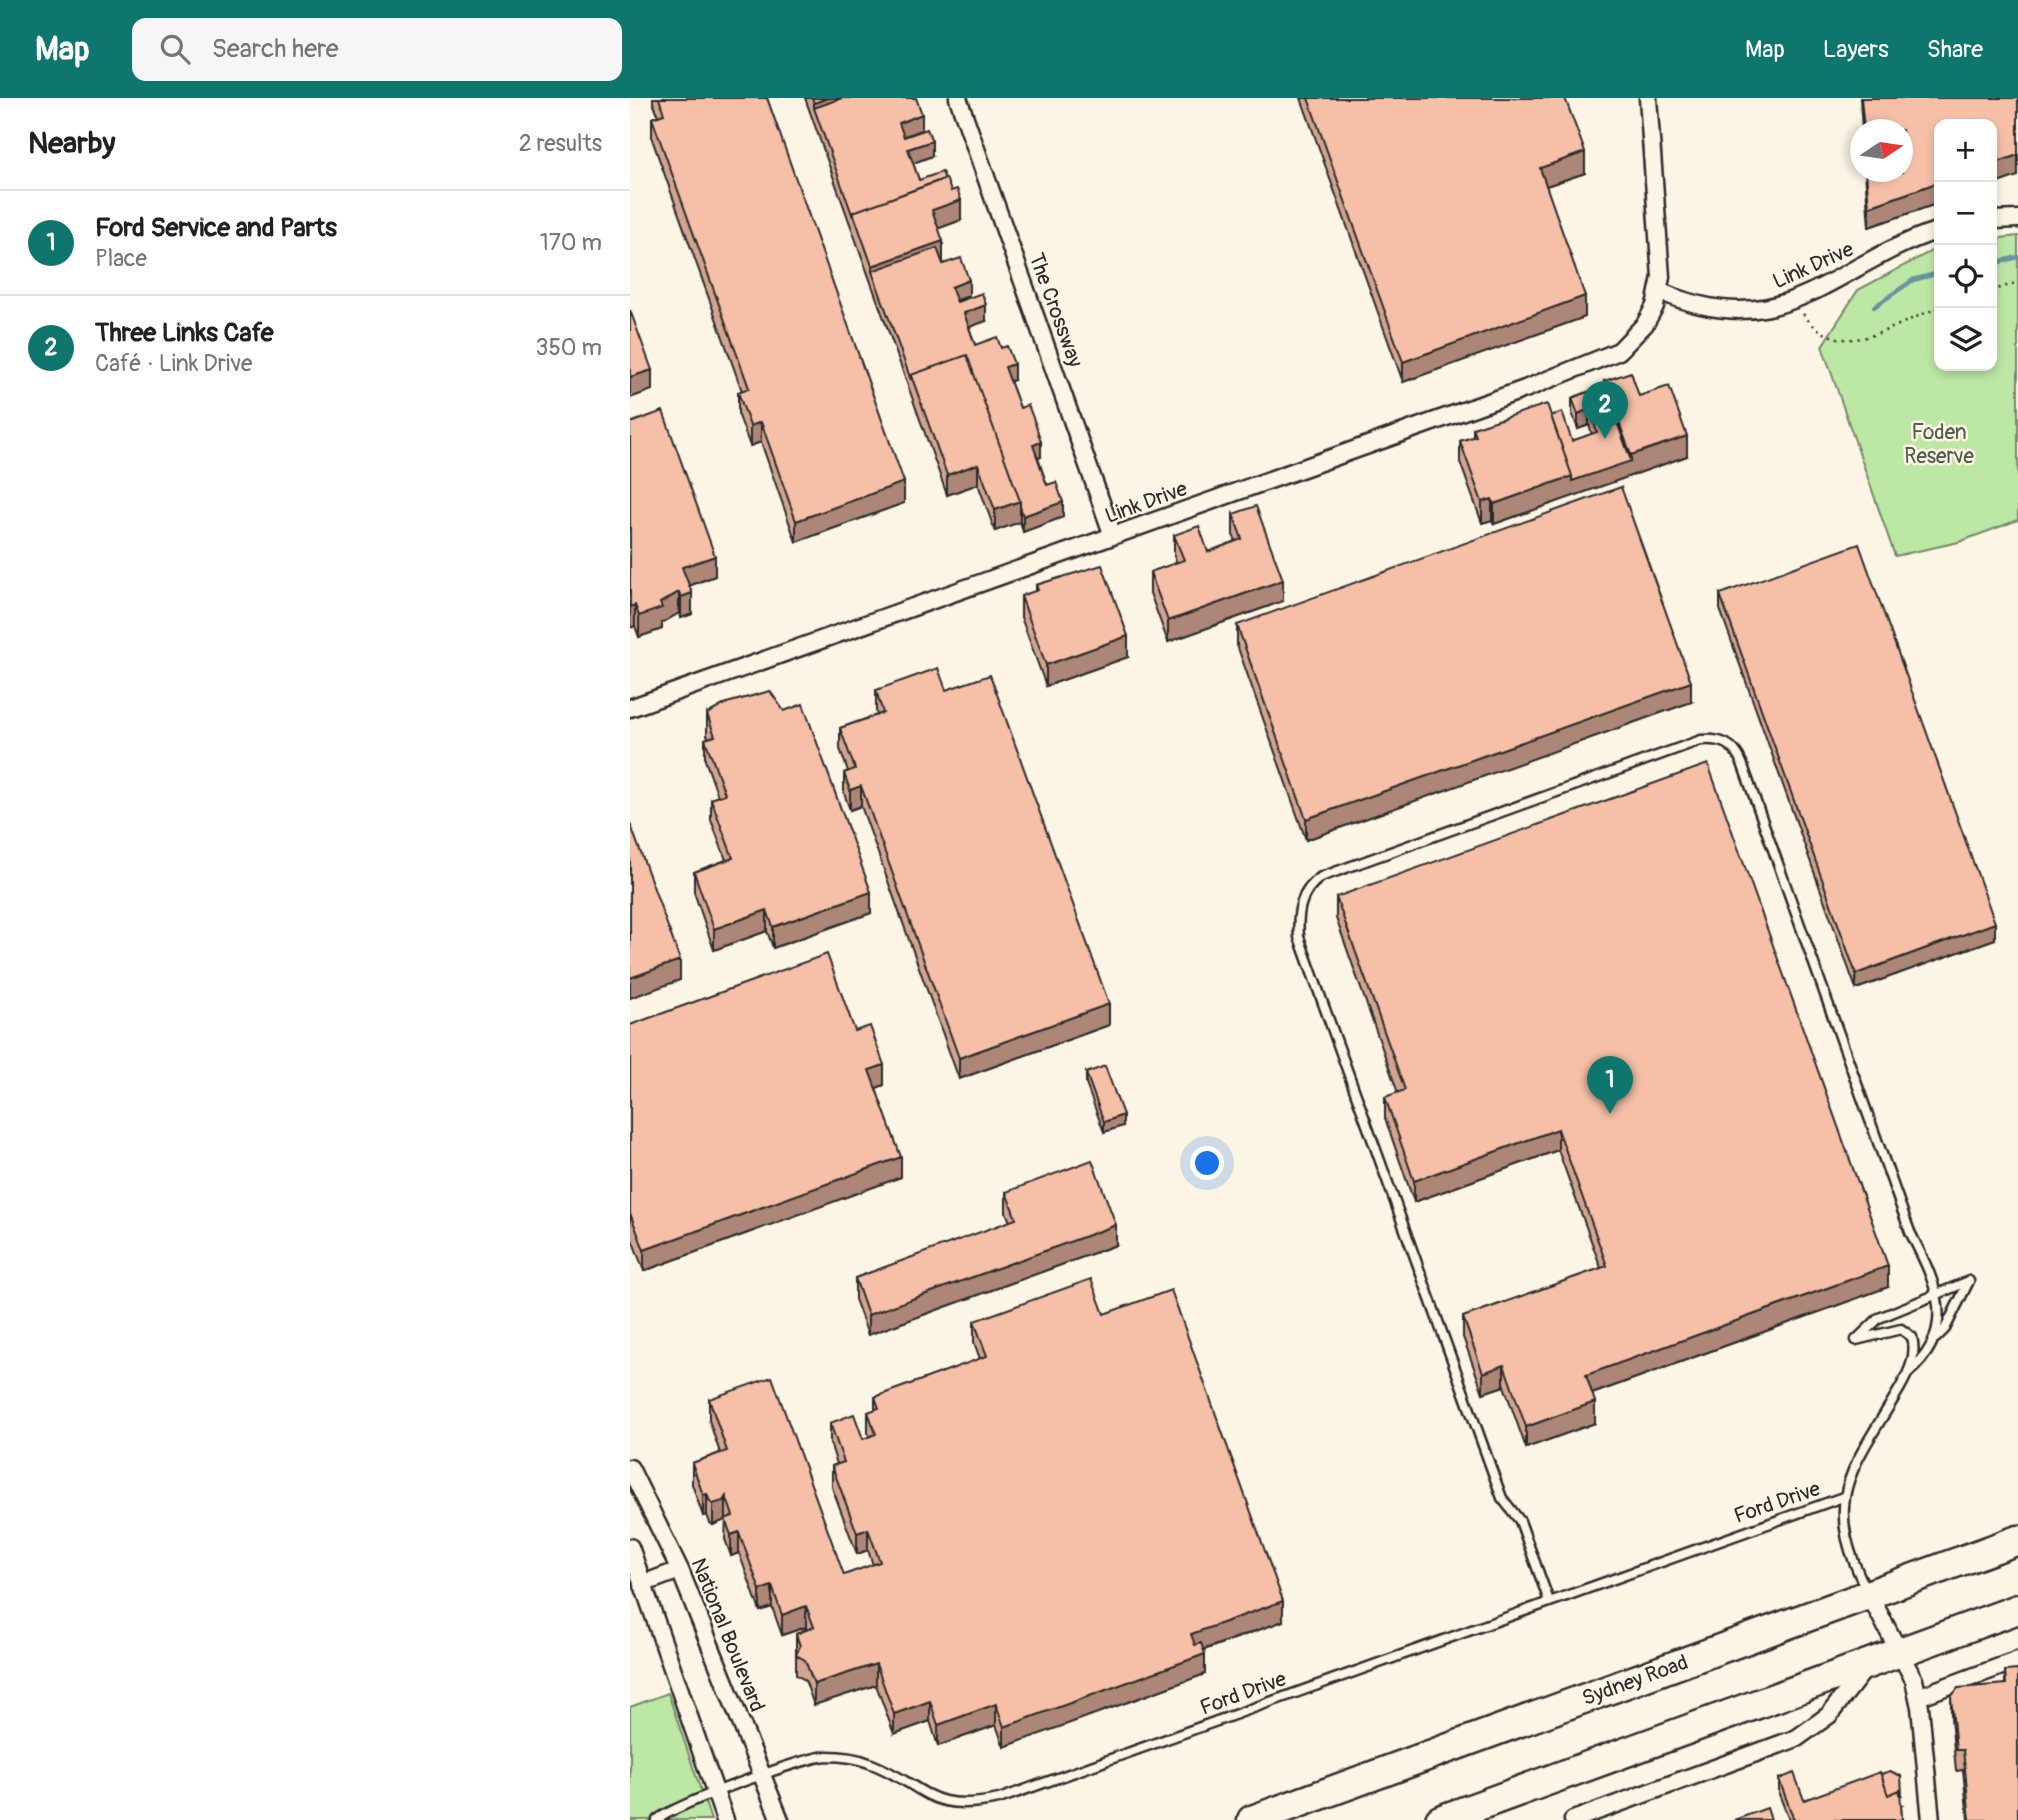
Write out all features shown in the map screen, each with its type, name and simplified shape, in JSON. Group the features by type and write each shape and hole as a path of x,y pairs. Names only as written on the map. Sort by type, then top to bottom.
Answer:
{"highway":[{"name":"Sydney Road","path":"1252,1820 2018,1540"},
{"path":"1440,1820 2018,1609"}],"street":[{"name":"The Crossway","path":"958,98 1113,536"},
{"path":"1648,98 1659,239 1657,299"},
{"path":"1997,220 2018,219"},
{"name":"Link Drive","path":"630,709 1598,362 1632,340 1657,299 1720,311 1744,312 1792,300 1934,232"},
{"name":"National Boulevard","path":"630,1468 680,1570 780,1820"},
{"path":"630,1547 725,1820"},
{"path":"642,1584 680,1570"},
{"path":"1869,1594 1902,1651 1918,1697 1931,1820"},
{"path":"1918,1697 2018,1660"},
{"path":"1573,1820 1797,1738 1829,1715 1868,1664"}],"lane":[{"path":"1549,1601 1520,1521 1502,1499 1299,937 1300,906 1313,883 1338,870 1701,740 1724,741 1738,754 1742,763 1910,1232 1938,1295 1940,1313 1931,1342 1918,1365 1908,1373"},
{"path":"1900,1329 1856,1340 1870,1324 1969,1281 1945,1329 1931,1342"},
{"path":"1869,1594 1848,1546 1843,1497 1858,1456 1908,1373 1914,1345 1912,1337 1900,1329 1897,1310"},
{"name":"Ford Drive","path":"657,1820 680,1806 809,1760 848,1758 869,1763 939,1801 975,1804 999,1799 1843,1497"}],"path":[{"path":"1997,289 2018,282"},
{"path":"1792,300 1811,324 1839,341 1868,336 1934,310"}],"green space":[{"name":"Foden Reserve","path":"2018,236 2018,520 1959,542 1895,556 1822,346 1858,290 1934,250 1934,371 1997,371 1997,238"},
{"path":"668,1693 711,1820 630,1820 630,1707"}],"building":[{"path":"659,98 767,98 904,482 796,521 761,422 750,426 738,392 749,388 652,118 664,114"},
{"path":"812,98 828,98 814,103"},
{"path":"842,98 916,98 922,114 899,123 904,137 927,129 932,141 908,149 919,180 942,172 945,179 853,212 853,217 814,108"},
{"path":"1308,98 1565,98 1585,152 1540,168 1585,296 1403,362"},
{"path":"1861,98 2018,98 2018,155 1997,162 1997,119 1934,119 1934,184 1869,207 1867,182 1913,182 1913,119 1863,119"},
{"path":"946,178 951,191 957,189 961,200 932,210 943,241 872,266 853,212"},
{"path":"937,248 943,264 961,258 969,280 951,287 957,302 982,293 986,305 964,313 975,345 997,337 1001,348 1007,346 1014,364 1005,367 1020,408 1028,405 1035,423 1041,442 1033,445 1047,485 1056,482 1063,502 1023,516 967,355 911,375 911,380 872,271"},
{"path":"630,310 652,370 630,377"},
{"path":"967,355 1020,501 995,510 978,464 947,475 911,375"},
{"path":"1631,372 1639,396 1669,386 1687,436 1631,455 1604,381"},
{"path":"1604,386 1631,461 1572,481 1551,416 1562,412 1572,441 1597,432 1589,409 1578,414 1572,398"},
{"path":"1547,404 1572,476 1494,504 1492,499 1482,502 1460,441 1476,436 1473,428"},
{"path":"663,411 715,556 682,567 692,593 681,597 679,592 660,603 662,608 639,616 635,605 630,607 630,423"},
{"path":"1621,487 1691,682 1306,819 1237,625"},
{"path":"1256,506 1283,580 1168,621 1150,572 1184,560 1174,535 1199,526 1208,552 1242,539 1233,514"},
{"path":"1859,544 1995,923 1856,974 1720,594"},
{"path":"1102,565 1128,636 1046,665 1021,596 1038,590 1036,585"},
{"path":"938,668 946,690 990,675 1109,1004 959,1058 861,786 850,790 844,773 855,769 840,728 883,713 876,690"},
{"path":"770,691 784,711 803,704 871,892 773,927 767,910 714,929 694,872 733,858 711,799 725,794 705,739 715,736 707,714 727,703"},
{"path":"1708,764 1888,1266 1586,1375 1595,1402 1526,1427 1504,1365 1483,1373 1463,1317 1607,1266 1558,1129 1414,1181 1385,1097 1405,1090 1336,897"},
{"path":"630,823 680,960 630,978"},
{"path":"827,954 855,1031 870,1026 884,1065 869,1070 901,1157 644,1250 630,1213 630,1025"},
{"path":"1105,1066 1123,1115 1104,1122 1086,1073"},
{"path":"1092,1160 1116,1225 868,1315 855,1278 1016,1219 1006,1192"},
{"path":"1091,1279 1104,1314 1171,1290 1283,1601 1191,1634 1195,1645 1201,1643 1205,1654 1004,1727 996,1704 938,1725 930,1701 894,1714 876,1664 814,1684 805,1660 796,1655 800,1646 796,1634 814,1627 806,1606 782,1615 772,1586 760,1590 739,1532 731,1535 725,1519 733,1516 726,1496 723,1501 713,1504 707,1494 703,1495 692,1463 727,1451 709,1399 772,1377 844,1575 880,1562 868,1529 857,1533 832,1466 844,1462 830,1423 854,1414 863,1439 876,1434 868,1412 879,1408 875,1397 987,1356 974,1321"},
{"path":"2018,1670 2018,1820 1970,1820 1963,1750 1956,1750 1951,1697 1958,1688 2006,1684 2005,1671"},
{"path":"1890,1771 1901,1776 1902,1795 1900,1790 1888,1795 1881,1774"},
{"path":"1880,1772 1888,1795 1900,1790 1902,1820 1794,1820 1779,1779 1794,1773 1804,1800"},
{"path":"1767,1808 1771,1820 1734,1820"}],"waterway":[{"path":"1997,263 2018,257"},
{"path":"1874,307 1913,280 1934,274"}],"place":[{"name":"Three Links Cafe","path":"1605,439"},
{"name":"Ford Service and Parts","path":"1610,1114"}]}
